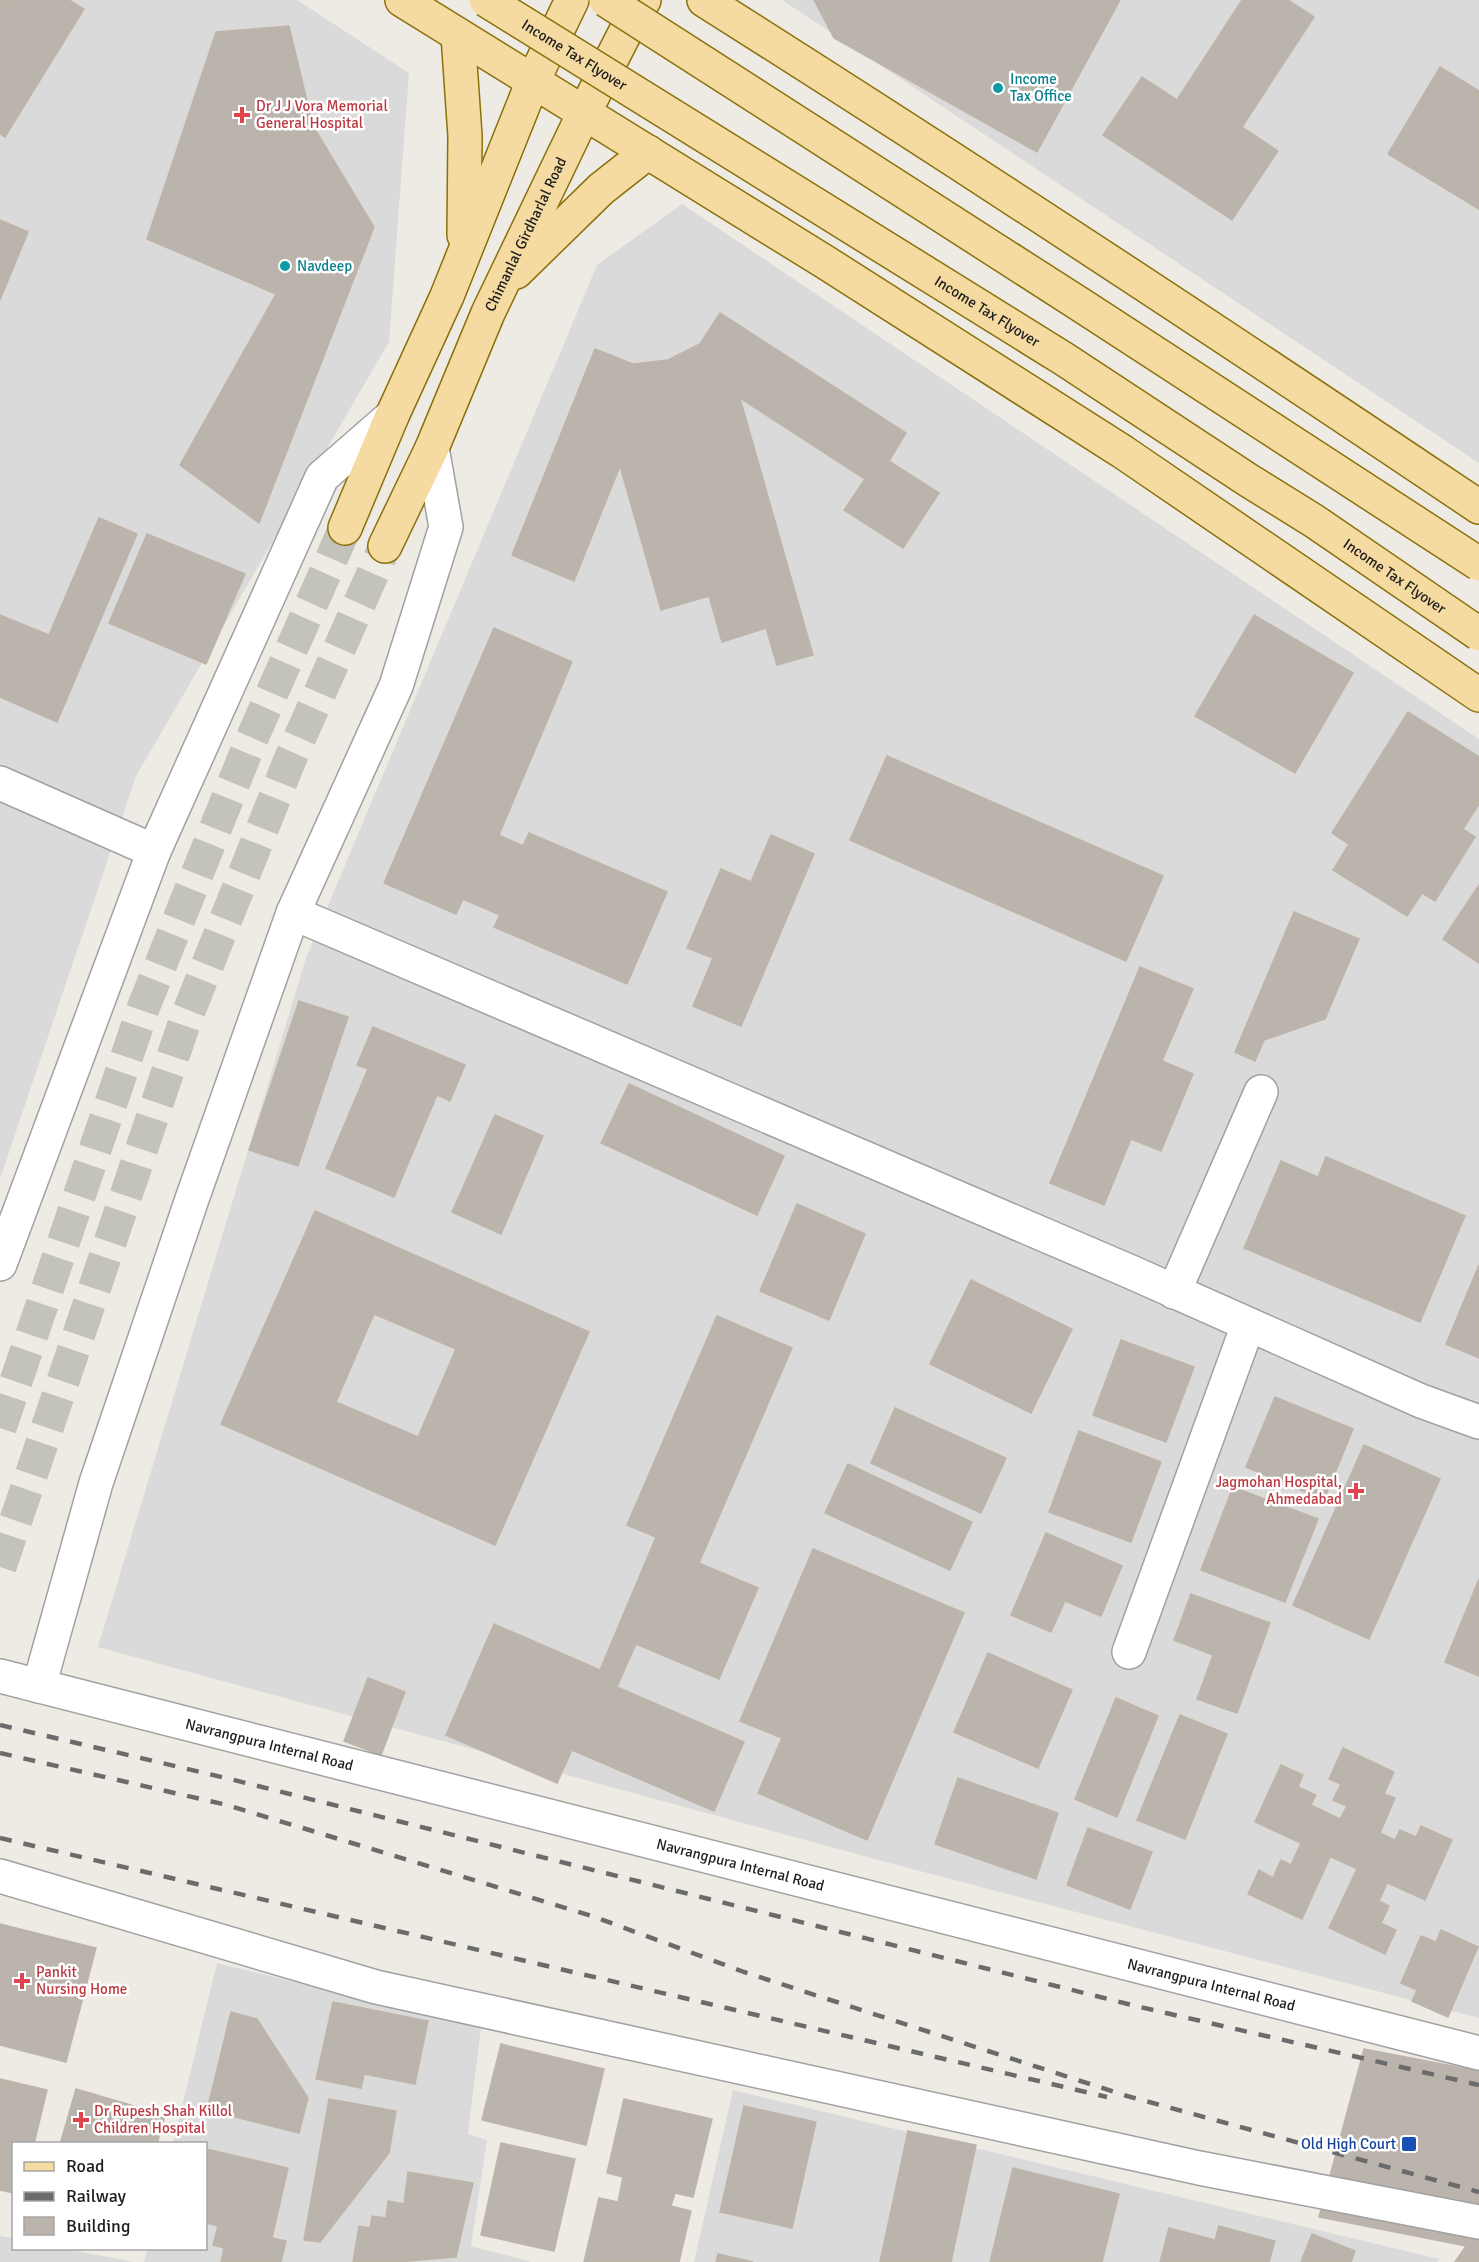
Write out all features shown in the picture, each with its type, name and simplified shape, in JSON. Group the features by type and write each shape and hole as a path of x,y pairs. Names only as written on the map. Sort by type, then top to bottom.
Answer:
{"main road":[{"path":"402,0 825,262 1123,452 1479,695"},
{"name":"Income Tax Flyover","path":"486,0 1064,359 1314,521 1479,634"},
{"path":"606,0 1071,298 1479,564"},
{"path":"704,0 736,11 863,100 1223,335 1479,507"},
{"path":"345,528 447,296 533,81 570,5"},
{"name":"Chimanlal Girdharlal Road","path":"385,546 432,447 501,286 584,113 637,13"},
{"path":"458,35 465,136 464,255"},
{"path":"501,286 601,189 648,152"}],"street":[{"path":"0,1264 153,851 322,477 392,417"},
{"path":"39,1686 96,1483 188,1210 293,913 396,686 446,527 432,447"},
{"path":"0,783 153,851"},
{"path":"293,913 1421,1401 1479,1422"},
{"path":"1173,1292 1261,1092"},
{"path":"1129,1652 1248,1325"},
{"name":"Navrangpura Internal Road","path":"0,1676 1479,2053"},
{"path":"0,1876 376,1987 1199,2168 1479,2222"}],"shaded area":[{"path":"0,0 297,0 409,73 389,342 136,776 0,1179"},
{"path":"782,0 1479,0 1479,463"},
{"path":"682,204 1479,739 1479,2018 882,1861 98,1647 306,958 597,265"},
{"path":"217,1963 481,2027 468,2134 487,2140 471,2246 532,2262 144,2262 147,2250 207,2250 207,2142 173,2142"},
{"path":"733,2090 1439,2259 1437,2262 694,2262"},
{"path":"0,2236 12,2238 12,2250 70,2250 134,2262 0,2262"}],"building":[{"path":"0,0 69,0 84,9 5,137 0,134"},
{"name":"Income Tax Office","path":"814,0 1120,0 1037,152 834,38"},
{"path":"1242,0 1288,0 1314,17 1242,127 1278,151 1232,220 1103,135 1142,77 1177,100"},
{"name":"Navdeep","path":"289,26 313,126 374,227 259,523 180,465 276,294 147,239 216,32"},
{"path":"1440,67 1479,91 1479,209 1388,154"},
{"path":"0,220 28,232 0,300"},
{"path":"720,313 906,433 889,461 939,493 903,548 844,510 865,479 740,398 813,655 777,665 766,628 722,642 709,596 661,610 620,466 574,581 512,555 595,349 633,364 668,360 700,344"},
{"path":"99,518 137,534 57,722 0,697 0,615 49,635"},
{"path":"147,534 245,574 206,664 109,623"},
{"path":"1254,615 1353,673 1295,773 1195,716"},
{"path":"494,628 572,662 499,835 523,846 529,833 667,892 627,984 494,927 500,915 463,899 456,914 384,883"},
{"path":"1408,712 1479,757 1479,804 1463,829 1475,837 1435,901 1422,893 1407,916 1333,870 1349,844 1332,833"},
{"path":"887,756 1163,876 1126,961 850,840"},
{"path":"771,835 814,854 741,1026 693,1006 713,958 687,948 721,869 751,882"},
{"path":"1479,885 1479,963 1443,939"},
{"path":"1294,912 1359,939 1325,1019 1264,1040 1255,1061 1235,1052"},
{"path":"1140,967 1193,989 1162,1061 1193,1074 1161,1151 1131,1139 1104,1205 1050,1183"},
{"path":"299,1001 348,1017 298,1166 249,1150"},
{"path":"373,1027 465,1065 450,1101 437,1095 394,1197 326,1168 368,1069 357,1065"},
{"path":"629,1084 784,1156 757,1215 601,1143"},
{"path":"495,1115 543,1136 501,1234 452,1212"},
{"path":"1326,1157 1465,1216 1420,1322 1244,1248 1281,1161 1318,1177"},
{"path":"797,1204 865,1234 829,1320 760,1291"},
{"path":"315,1211 589,1332 495,1545 221,1424","holes":["374,1314 456,1349 418,1437 336,1402"]},
{"path":"1479,1265 1479,1358 1446,1344"},
{"path":"971,1280 1072,1329 1031,1413 930,1364"},
{"path":"717,1316 792,1348 699,1563 758,1588 719,1679 636,1644 617,1687 744,1742 714,1811 572,1750 557,1783 446,1735 494,1624 600,1670 656,1537 627,1525"},
{"path":"1121,1340 1194,1367 1166,1442 1093,1415"},
{"path":"1275,1397 1353,1429 1324,1500 1246,1467"},
{"path":"895,1408 1006,1458 981,1513 871,1463"},
{"path":"1079,1431 1161,1462 1131,1542 1049,1512"},
{"path":"1364,1445 1440,1479 1369,1639 1293,1605"},
{"path":"848,1464 972,1522 950,1570 825,1513"},
{"path":"1233,1487 1318,1519 1285,1602 1201,1570"},
{"path":"1046,1533 1122,1566 1101,1616 1065,1601 1051,1632 1011,1615"},
{"path":"813,1549 964,1613 867,1840 758,1793 782,1738 740,1721"},
{"path":"1479,1579 1479,1676 1445,1662"},
{"path":"1191,1594 1270,1623 1237,1713 1197,1699 1213,1655 1174,1640"},
{"path":"988,1653 1072,1690 1038,1768 954,1732"},
{"path":"368,1678 405,1692 381,1755 344,1741"},
{"path":"1116,1698 1158,1716 1117,1817 1075,1799"},
{"path":"1180,1715 1227,1734 1185,1839 1137,1820"},
{"path":"1343,1748 1394,1772 1384,1794 1395,1798 1380,1833 1395,1840 1400,1830 1416,1837 1421,1826 1452,1840 1425,1900 1255,1822 1281,1765 1303,1775 1298,1787 1316,1795 1311,1805 1340,1819 1347,1806 1333,1800 1341,1784 1329,1779"},
{"path":"958,1778 1058,1813 1036,1879 935,1844"},
{"path":"1088,1828 1152,1852 1130,1909 1067,1885"},
{"path":"1301,1843 1330,1857 1302,1919 1248,1894 1259,1870 1273,1878 1281,1860 1291,1865"},
{"path":"1357,1869 1387,1883 1379,1901 1389,1906 1381,1923 1396,1930 1385,1954 1329,1928"},
{"path":"0,1924 96,1948 66,2062 0,2045"},
{"path":"1441,1930 1478,1947 1448,2017 1412,2001 1417,1990 1401,1983 1421,1936 1436,1942"},
{"path":"333,2002 378,2011 361,2088 316,2079"},
{"path":"378,2011 428,2021 415,2084 364,2074"},
{"path":"231,2012 257,2019 308,2098 299,2133 207,2110"},
{"path":"501,2044 604,2069 586,2145 482,2120"},
{"name":"Old High Court","path":"1364,2049 1479,2071 1479,2262 1455,2262 1466,2246 1319,2217"},
{"path":"0,2079 47,2090 34,2142 12,2142 12,2193 0,2190"},
{"path":"76,2089 165,2115 158,2142 61,2141"},
{"path":"329,2099 396,2111 389,2153 320,2242 304,2240"},
{"path":"624,2099 712,2119 693,2197 675,2193 671,2206 691,2211 679,2262 584,2262 599,2198 618,2202 623,2177 607,2173"},
{"path":"744,2106 816,2122 792,2228 720,2212"},
{"path":"908,2131 976,2145 951,2262 880,2262"},
{"path":"501,2143 575,2159 554,2251 481,2235"},
{"path":"207,2149 288,2168 272,2238 286,2241 281,2262 221,2262 224,2248 213,2245 218,2226 207,2223"},
{"path":"1013,2168 1119,2194 1102,2262 990,2262"},
{"path":"408,2172 473,2183 456,2257 397,2262 353,2262 359,2226 370,2228 372,2216 386,2218 388,2201 404,2204"},
{"path":"1219,2226 1275,2241 1269,2262 1160,2262 1169,2228 1215,2240"},
{"path":"1312,2234 1355,2251 1351,2262 1301,2262"},
{"path":"718,2254 753,2262 716,2262"}],"tunnel":[{"path":"0,1428 144,1006 249,745 345,528"},
{"path":"0,1567 185,1021 289,762 385,546"}],"railway":[{"path":"0,1725 230,1779 1140,2007 1479,2085"},
{"path":"0,1753 227,1805 592,1916 744,1972 1127,2096 1479,2192"},
{"path":"0,1838 1107,2097"}],"place":[{"name":"Income Tax Office","path":"998,88"},
{"name":"Dr J J Vora Memorial General Hospital","path":"242,115"},
{"name":"Navdeep","path":"285,266"},
{"name":"Jagmohan Hospital, Ahmedabad","path":"1356,1491"},
{"name":"Pankit Nursing Home","path":"22,1981"},
{"name":"Dr Rupesh Shah Killol Children Hospital","path":"81,2120"},
{"name":"Old High Court","path":"1409,2144"}]}
